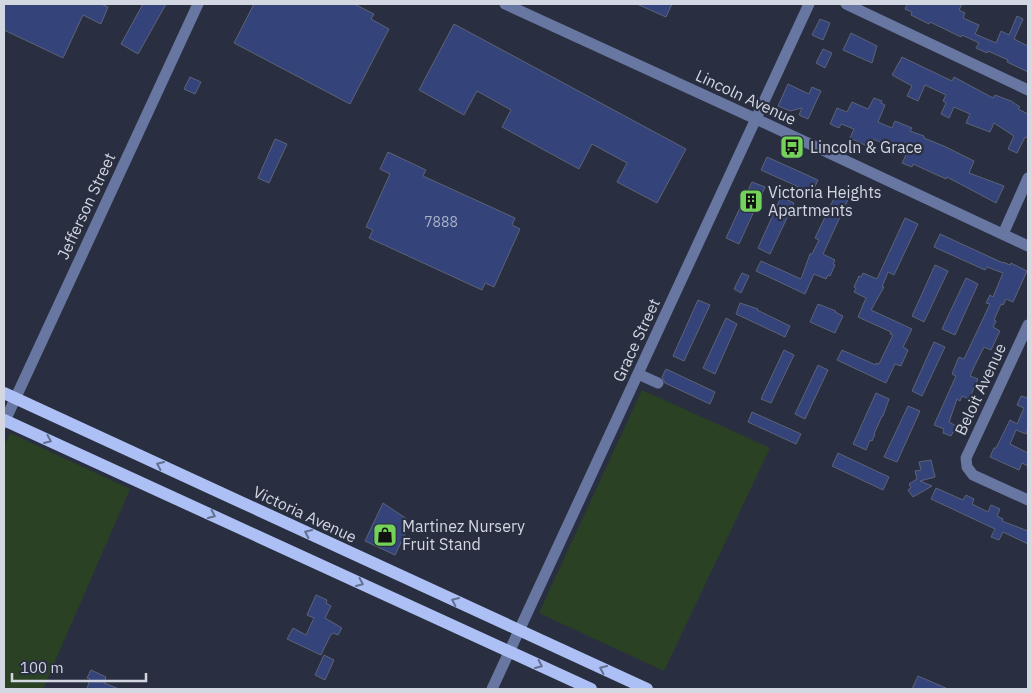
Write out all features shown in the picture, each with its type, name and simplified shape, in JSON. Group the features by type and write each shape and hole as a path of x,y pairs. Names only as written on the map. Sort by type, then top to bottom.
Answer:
{"main road":[{"name":"Victoria Avenue","path":"9,396 647,689"},
{"path":"4,421 591,689"}],"street":[{"name":"Jefferson Street","path":"4,421 9,396 198,4"},
{"name":"Lincoln Avenue","path":"505,4 1028,246"},
{"name":"Grace Street","path":"492,689 808,4"},
{"path":"846,4 1028,90"},
{"path":"1003,234 1028,178"},
{"name":"Beloit Avenue","path":"1028,325 966,458 967,467 974,475 1028,500"},
{"path":"638,374 658,383"}],"green space":[{"path":"642,390 770,448 664,671 539,613"},
{"path":"10,433 130,489 43,689 4,689 4,446"}],"building":[{"path":"4,4 101,4 108,7 101,24 83,15 63,58 4,30"},
{"path":"143,4 166,4 138,54 121,44"},
{"path":"254,4 354,4 374,14 371,19 389,29 350,104 234,43"},
{"path":"637,4 672,4 666,17"},
{"path":"907,4 962,4 959,10 965,13 963,18 979,25 975,34 996,43 1001,31 1009,35 1017,16 1023,19 1014,39 1028,46 1028,72 1007,62 1008,60 976,48 979,43 911,15 912,12 905,9"},
{"path":"820,19 830,23 823,40 812,35"},
{"path":"454,24 686,149 657,203 617,182 627,163 592,144 579,169 502,127 511,110 477,91 464,115 419,90"},
{"path":"851,33 877,46 872,63 843,50"},
{"path":"823,49 832,53 825,68 816,63"},
{"path":"902,57 952,81 954,77 993,98 995,95 1011,101 1020,107 1018,109 1028,114 1028,138 1025,137 1017,153 1008,149 1014,136 994,123 990,132 966,123 970,114 954,107 949,118 941,114 946,103 943,101 946,95 925,85 918,101 907,96 912,86 892,75"},
{"path":"190,77 201,82 195,94 184,89"},
{"path":"788,84 809,94 812,87 821,91 808,119 799,115 802,108 790,111 778,106"},
{"path":"874,98 882,101 881,103 885,105 878,122 892,128 895,121 912,128 910,131 974,161 969,173 1004,186 996,203 947,177 946,179 913,164 912,167 902,163 906,155 882,143 873,139 869,147 850,138 854,129 841,124 839,128 830,124 837,108 847,112 852,102 868,109"},
{"path":"275,139 287,144 269,183 258,178"},
{"path":"388,152 426,170 423,176 515,218 512,225 520,229 494,287 485,283 482,290 369,238 373,230 366,227 390,174 380,169"},
{"name":"Victoria Heights Apartments","path":"767,157 818,180 812,193 761,170"},
{"name":"Victoria Heights Apartments","path":"752,182 765,187 739,244 726,238"},
{"path":"839,188 851,193 823,254 835,260 830,276 828,275 826,279 814,274 805,294 756,271 761,261 801,279 810,254 812,254 819,240 815,238"},
{"name":"Victoria Heights Apartments","path":"781,197 794,203 770,254 758,248"},
{"path":"905,218 918,224 894,275 888,272 882,287 884,287 871,310 912,329 903,347 908,350 901,366 895,364 886,383 837,360 842,350 876,365 876,363 879,364 893,335 890,334 891,332 858,317 866,298 854,292 856,288 854,287 859,276 861,277 863,273 877,279"},
{"path":"940,234 1003,263 1010,265 1011,263 1027,271 1013,302 1006,299 1003,305 1001,304 993,327 1000,331 991,350 984,347 975,365 970,376 978,379 969,399 962,396 960,401 957,399 949,422 956,426 951,436 943,433 944,429 934,425 956,376 952,374 959,357 964,359 990,304 986,303 990,295 993,297 1003,273 987,267 985,270 934,247"},
{"path":"935,265 948,271 924,322 912,316"},
{"path":"742,273 749,276 741,293 734,289"},
{"path":"966,278 978,284 955,335 942,329"},
{"path":"698,300 710,305 684,361 673,356"},
{"path":"740,303 758,309 790,326 785,337 736,314"},
{"path":"818,304 843,316 835,333 810,322"},
{"path":"726,318 737,324 715,374 703,368"},
{"path":"934,342 945,347 922,396 912,391"},
{"path":"784,350 794,355 771,403 761,399"},
{"path":"818,365 828,370 805,419 795,414"},
{"path":"666,369 715,392 710,404 665,383 662,377"},
{"path":"876,393 889,399 872,441 870,440 866,450 853,444"},
{"path":"1021,396 1028,398 1028,428 1026,434 1016,430 1010,444 1028,453 1028,466 1022,463 1019,470 990,457 1010,420 1017,424 1024,408 1017,405"},
{"path":"908,406 920,411 897,462 884,457"},
{"path":"752,412 801,434 796,444 748,422"},
{"path":"838,453 889,477 883,490 832,466"},
{"path":"931,460 935,477 920,481 932,486 913,497 908,490 911,488 909,484 917,479 915,471 921,470 919,462"},
{"path":"936,488 963,500 966,495 974,499 972,504 988,512 991,505 1000,509 997,516 1003,519 1002,521 1028,531 1028,544 1003,532 999,540 991,537 995,529 931,499"},
{"path":"383,503 407,519 402,530 406,532 395,555 365,541"},
{"path":"316,595 327,600 326,603 331,606 325,618 342,628 338,635 333,633 330,636 321,655 287,639 293,628 306,635 314,618 307,615"},
{"path":"324,655 334,660 325,680 315,675"},
{"path":"91,670 106,677 104,683 119,689 87,689 90,679 87,678"},
{"path":"918,676 948,689 912,689"}],"place":[{"name":"Lincoln & Grace","path":"792,147"},
{"name":"Victoria Heights Apartments","path":"751,201"},
{"name":"Martinez Nursery Fruit Stand","path":"385,535"}]}
